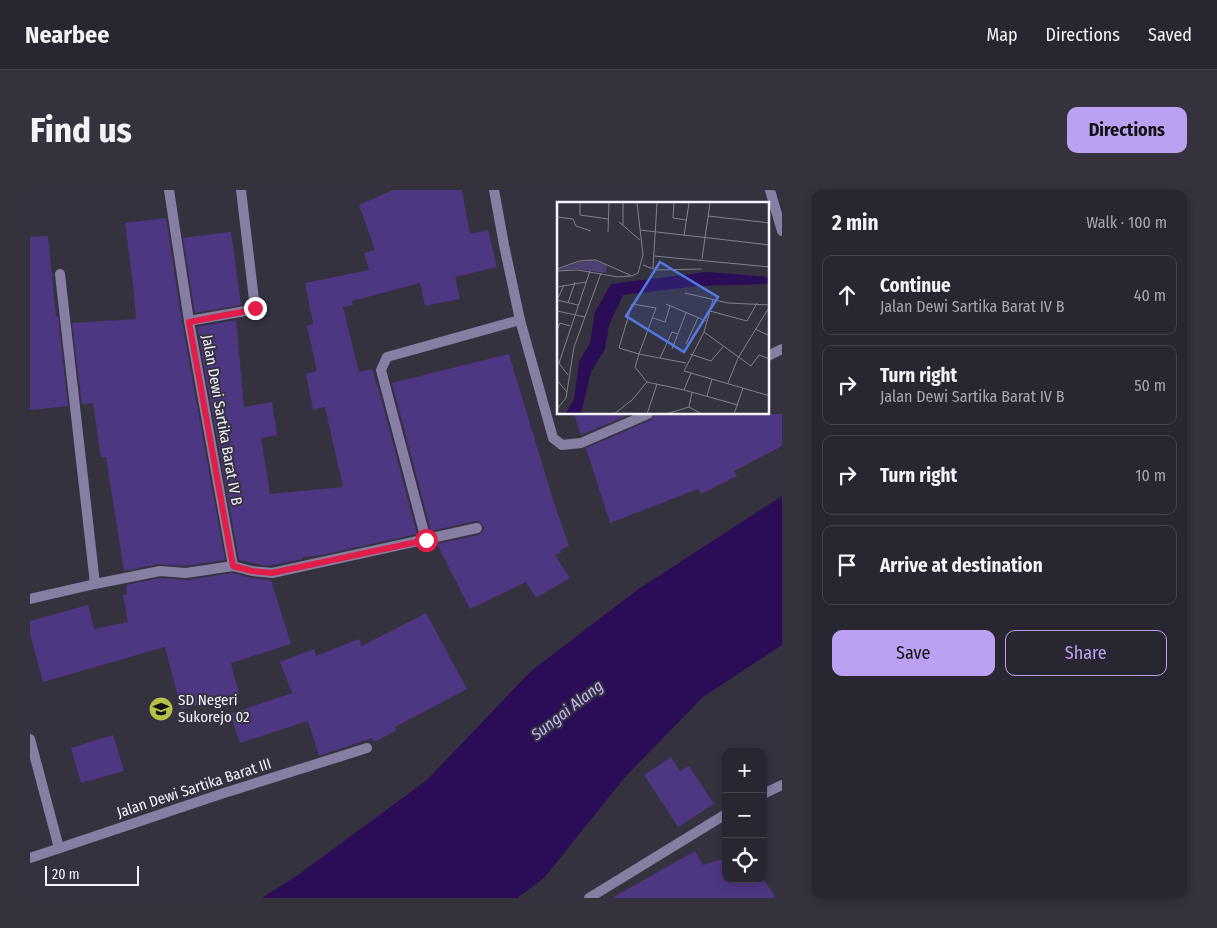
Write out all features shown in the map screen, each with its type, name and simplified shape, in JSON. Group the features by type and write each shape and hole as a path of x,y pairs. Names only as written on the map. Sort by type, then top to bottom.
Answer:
{"street":[{"name":"Jalan Dewi Sartika Barat IV B","path":"169,190 189,322 233,566"},
{"path":"189,322 255,308 241,190"},
{"path":"494,190 520,320 554,438 562,446 581,443 646,415"},
{"path":"770,190 782,231"},
{"path":"60,274 95,584"},
{"path":"426,540 382,370 387,357 520,320"},
{"path":"770,355 782,349"},
{"path":"30,599 160,571 186,573 233,566 252,571 272,573 477,528"},
{"path":"30,739 59,848"},
{"name":"Jalan Dewi Sartika Barat III","path":"30,858 221,794 368,748"},
{"path":"765,793 782,785"},
{"path":"589,898 722,816"}],"water":[{"name":"Sungai Alang","path":"782,496 782,645 703,697 626,776 544,878 517,898 262,898 298,875 427,780 530,672 637,590"}],"building":[{"path":"393,190 462,190 470,234 488,230 497,267 455,277 460,299 425,306 420,283 352,301 353,305 343,307 359,372 372,369 378,387 417,534 267,566 239,560 197,327 236,320 244,407 272,402 277,435 261,438 270,494 343,487 325,407 313,410 306,374 317,371 307,326 313,324 305,283 369,270 364,253 375,250 359,205"},
{"path":"166,218 182,322 225,560 186,566 159,564 124,571 106,457 101,457 93,403 82,404 72,323 136,319 125,223"},
{"path":"231,232 241,305 195,313 183,238"},
{"path":"48,236 56,317 58,316 68,406 30,410 30,237"},
{"path":"509,354 553,500 569,546 560,550 561,553 555,555 570,578 536,598 526,582 470,609 437,544 479,535 483,531 484,526 476,521 431,531 392,383"},
{"path":"782,414 782,446 734,471 737,476 701,494 698,489 610,523 586,448 651,420 654,415"},
{"path":"574,415 629,415 581,435"},
{"path":"233,573 251,578 271,580 291,644 231,663 239,694 181,709 165,647 43,682 30,634 30,621 88,605 94,629 128,622 123,595 127,594 126,585 160,578 187,580"},
{"path":"426,613 467,689 395,727 396,731 374,742 372,738 319,756 308,721 240,743 230,714 292,693 280,662 314,649 316,656 359,639 362,646"},
{"path":"113,735 124,771 81,783 71,748"},
{"path":"671,757 680,771 689,766 714,804 678,827 644,775"},
{"path":"695,851 703,865 722,859 722,883 766,883 776,898 612,898"}],"place":[{"name":"SD Negeri Sukorejo 02","path":"161,709"}],"route":[{"path":"255,308 189,322 233,566 252,571 272,573 426,540"}]}
